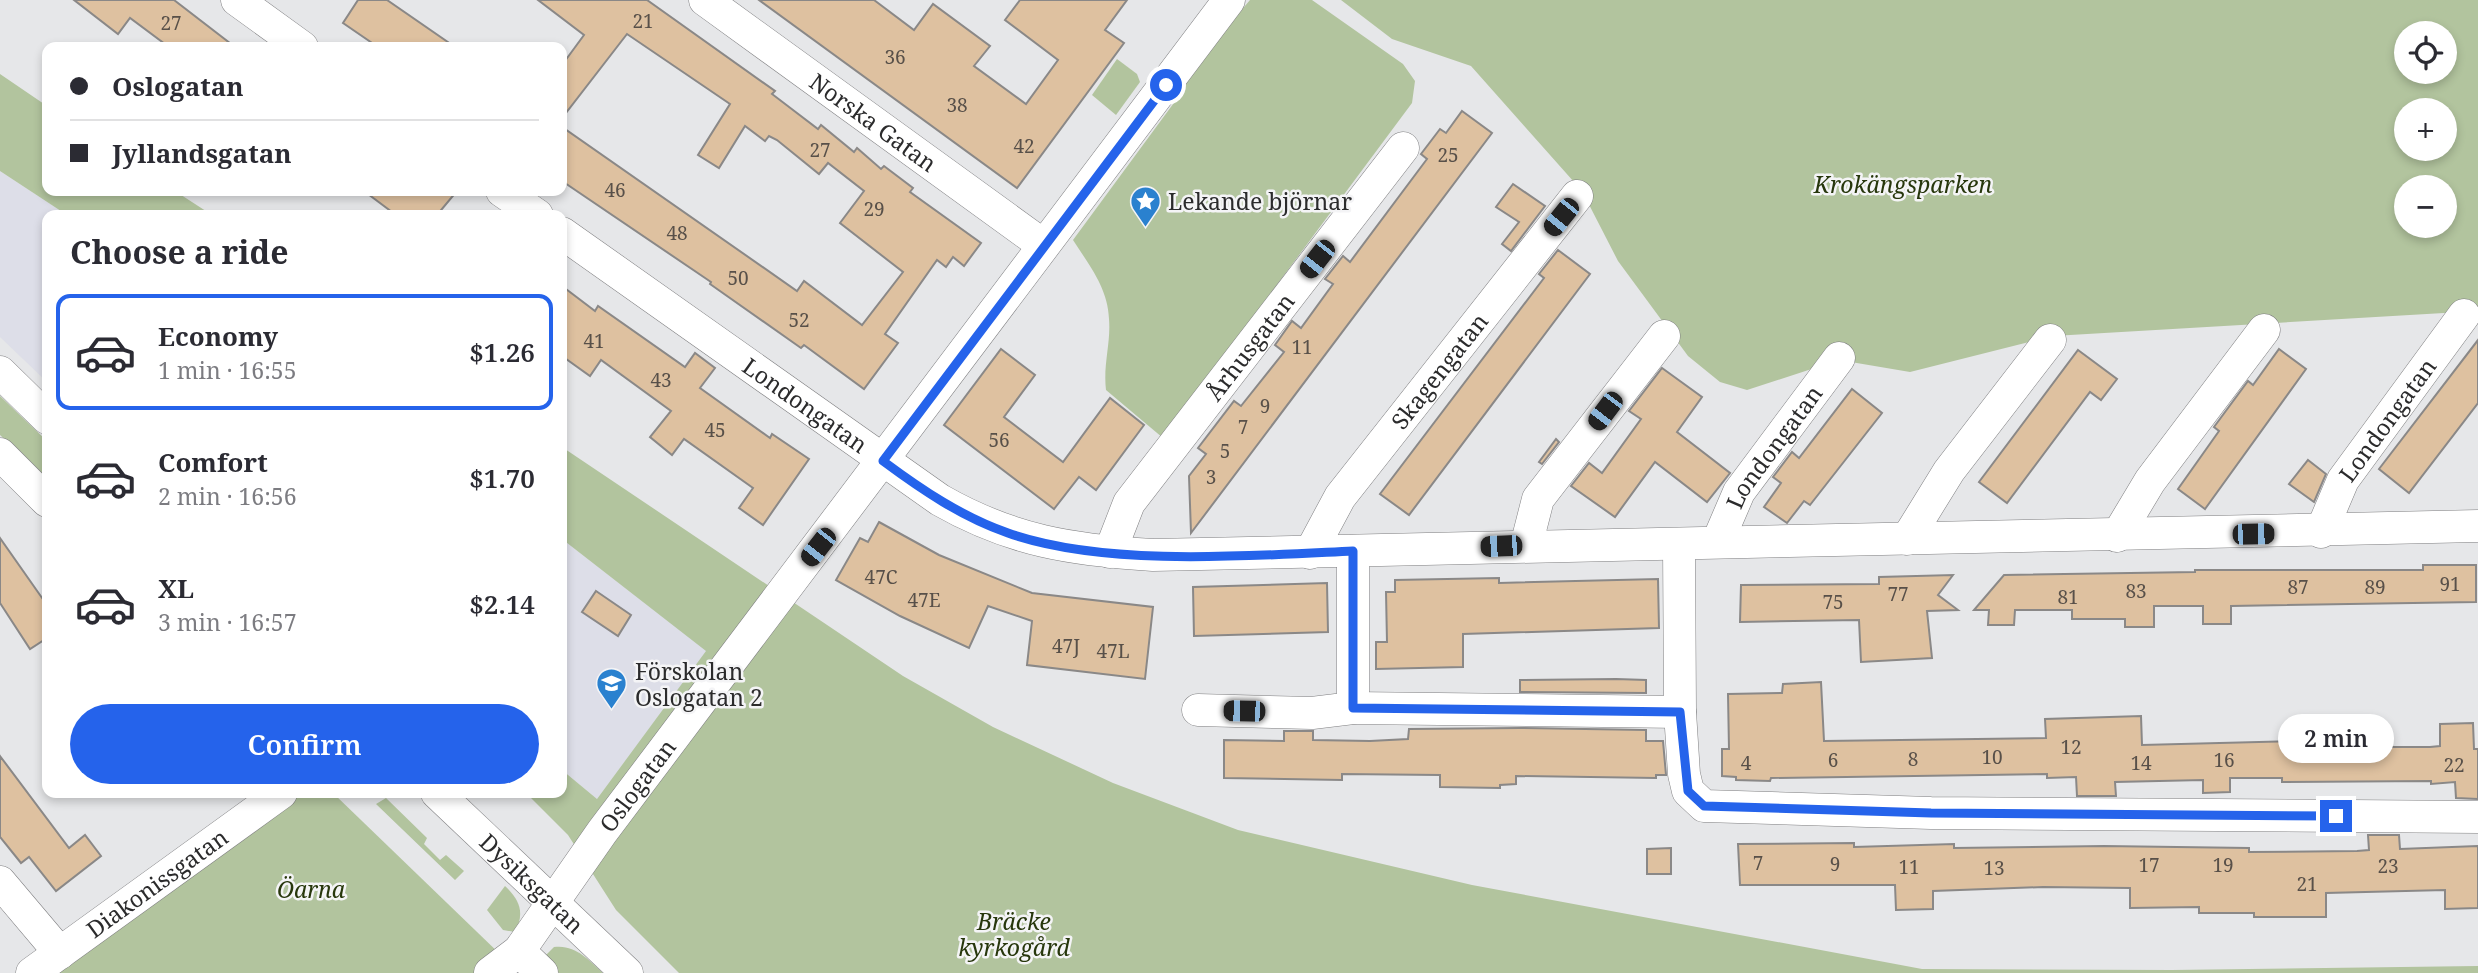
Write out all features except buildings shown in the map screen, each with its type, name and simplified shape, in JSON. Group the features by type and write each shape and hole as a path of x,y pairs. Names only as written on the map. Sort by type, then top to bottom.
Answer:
{"street":[{"path":"237,0 295,42"},
{"name":"Oslogatan","path":"490,973 519,951 552,901 883,461 1028,277 1043,245 1229,0"},
{"name":"Norska Gatan","path":"714,3 1043,245"},
{"name":"Århusgatan","path":"1110,552 1129,503 1403,148"},
{"path":"509,196 530,210"},
{"name":"Skagengatan","path":"1310,553 1340,497 1577,196"},
{"name":"Londongatan","path":"567,237 883,461 965,516 1007,533 1062,547 1153,555 1310,553 1718,541 2321,532 2478,526"},
{"name":"Londongatan","path":"2321,532 2343,480 2464,315"},
{"path":"2117,536 2150,481 2264,330"},
{"path":"1525,546 1538,499 1664,336"},
{"path":"1907,539 1949,471 2050,340"},
{"name":"Londongatan","path":"1718,541 1739,492 1839,358"},
{"path":"0,373 42,413"},
{"path":"0,454 42,496"},
{"path":"1679,544 1680,712 1688,791 1704,806 2478,817"},
{"path":"1353,551 1353,708"},
{"path":"1198,710 1312,713 1353,708 1680,712"},
{"name":"Diakonissgatan","path":"32,973 274,798"},
{"name":"Dysiksgatan","path":"442,798 627,973"},
{"path":"0,882 60,953"},
{"path":"519,951 542,973"}],"shaded area":[{"path":"0,171 59,210 42,210 42,377 0,337"},
{"name":"Förskolan Oslogatan 2","path":"567,543 707,651 597,799 567,774"}],"green space":[{"path":"1250,0 1312,0 1403,64 1415,81 1412,103 1163,438 1106,390 1108,308 1097,277 1073,240 1179,96 1173,91"},
{"name":"Krokängsparken","path":"1341,0 2478,0 2478,311 2053,336 1910,372 1839,360 1747,390 1720,382 1688,356 1618,261 1582,191 1471,66 1392,39"},
{"path":"1117,59 1137,74 1140,82 1116,115 1092,95"},
{"path":"0,74 42,103 42,196 183,196 204,210 59,210 0,171"},
{"path":"0,396 42,436 42,475 0,435"},
{"name":"Bräcke kyrkogård","path":"567,450 903,676 993,727 1113,783 1238,830 1472,885 1922,969 2172,970 2478,966 2478,973 679,973 616,910 568,835 531,798 567,798 567,774 597,799 706,651 567,543"},
{"name":"Öarna","path":"292,798 338,798 504,958 483,973 56,973"},
{"path":"386,798 427,838 424,844 440,860 446,855 464,871 455,880 376,804"},
{"path":"505,886 519,907 520,919 515,932 503,930 487,910"},
{"path":"554,947 575,950 603,973 559,973 548,962 546,955"}],"place":[{"name":"Lekande björnar","path":"1145,228"},
{"name":"Förskolan Oslogatan 2","path":"612,711"}],"route":[{"path":"1166,85 883,461 965,516 1007,533 1041,542 1110,552 1153,555 1353,551 1353,708 1680,712 1684,774 1688,791 1694,800 1704,806 1931,813 2336,816"}]}
